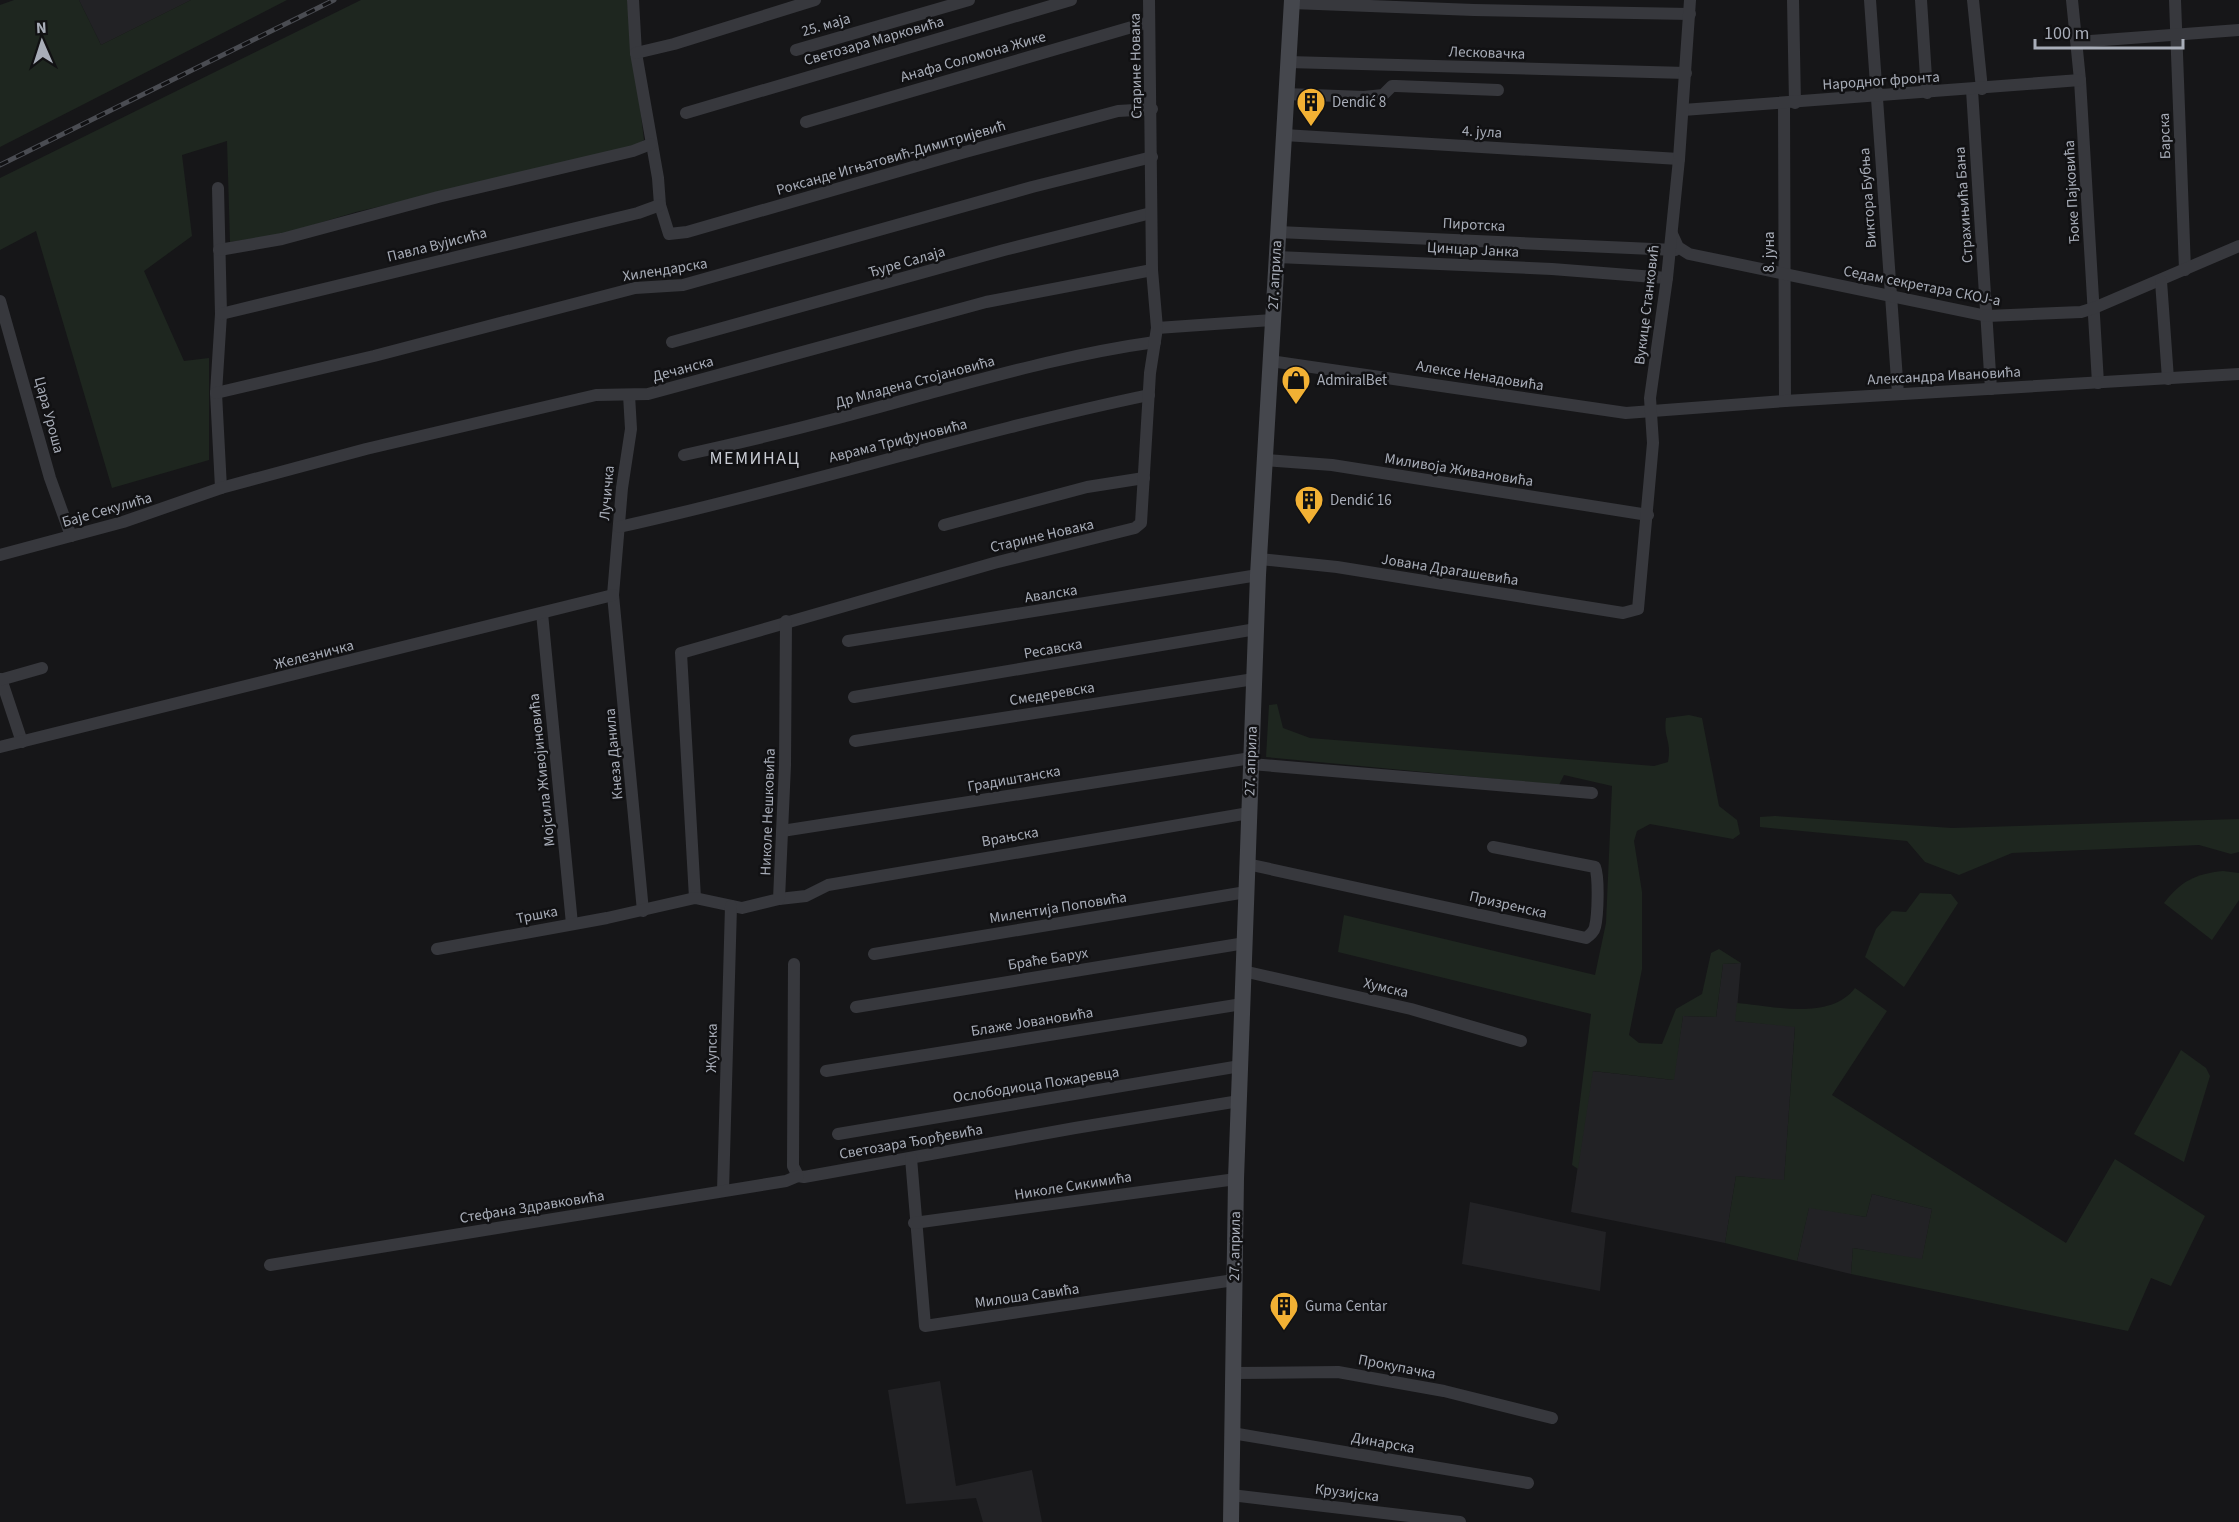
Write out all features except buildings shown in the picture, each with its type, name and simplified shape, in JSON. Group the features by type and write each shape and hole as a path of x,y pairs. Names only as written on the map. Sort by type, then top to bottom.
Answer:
{"main road":[{"name":"27. априла","path":"1231,1522 1236,1179 1256,629 1292,1"}],"street":[{"path":"633,0 636,53 660,187 660,205"},
{"path":"636,53 674,44 815,0"},
{"name":"25. маја","path":"796,50 969,0"},
{"name":"Светозара Марковића","path":"686,113 1071,0"},
{"name":"Старине Новака","path":"695,898 681,653 994,562 1135,528 1141,523 1149,395 1156,328 1152,270 1149,0"},
{"name":"Вукице Станковић","path":"1634,611 1640,605 1648,515 1653,442 1650,398 1667,273 1680,251 1672,234 1690,0"},
{"name":"8. јуна","path":"1785,401 1784,273 1793,0"},
{"name":"Виктора Бубња","path":"1869,0 1898,394"},
{"path":"1921,0 1927,93"},
{"name":"Страхињића Бана","path":"1973,0 1991,389"},
{"name":"Ђоке Пајковића","path":"2072,0 2080,80 2098,382"},
{"name":"Барска","path":"2175,0 2185,270"},
{"path":"1292,1 1474,10 1690,14"},
{"name":"Анафа Соломона Жике","path":"806,122 1149,22"},
{"path":"2077,42 2239,30"},
{"name":"Лесковачка","path":"1288,62 1686,73"},
{"name":"Народног фронта","path":"1683,110 1977,90 2080,80"},
{"path":"1286,94 1364,98 1383,96 1392,86 1498,90"},
{"name":"Роксанде Игњатовић-Димитријевић","path":"660,205 669,234 675,235 1118,111 1152,109"},
{"name":"4. јула","path":"1284,135 1679,159"},
{"path":"219,250 282,239 346,220 633,151 651,144"},
{"name":"Хилендарска","path":"216,393 374,356 635,288 683,285 1032,187 1152,158"},
{"path":"218,188 221,314 216,393 220,488"},
{"name":"Павла Вујисића","path":"221,314 639,213 660,205"},
{"name":"Ђуре Салаја","path":"672,342 1004,250 1151,213"},
{"name":"Пиротска","path":"1278,232 1680,251"},
{"name":"Седам секретара СКОЈ-а","path":"1680,251 1891,298 1987,316 2081,312 2161,281 2239,246"},
{"path":"1667,273 1680,251"},
{"name":"Цинцар Јанка","path":"1276,257 1667,273"},
{"name":"Дечанска","path":"220,488 532,408 596,395 648,394 986,302 1152,270"},
{"path":"2161,281 2168,379"},
{"name":"Цара Уроша","path":"0,301 50,478 71,536"},
{"path":"1156,328 1273,320"},
{"name":"Др Младена Стојановића","path":"684,455 765,438 1017,370 1117,347 1155,342"},
{"name":"Алексе Ненадовића","path":"1270,361 1479,390 1615,412 1650,411"},
{"name":"Александра Ивановића","path":"1650,411 2239,374"},
{"name":"Лучичка","path":"613,595 622,488 631,429 629,395"},
{"name":"Аврама Трифуновића","path":"619,527 704,508 940,446 1149,395"},
{"name":"Миливоја Живановића","path":"1264,460 1332,465 1648,515"},
{"path":"944,525 1087,487 1144,478"},
{"name":"Баје Секулића","path":"0,555 123,522 220,488"},
{"name":"Јована Драгашевића","path":"1259,567 1337,567 1623,613 1634,611"},
{"name":"Авалска","path":"848,641 1259,567"},
{"name":"Железничка","path":"0,747 613,595"},
{"name":"Кнеза Данила","path":"613,595 642,911"},
{"name":"Мојсила Живојиновића","path":"542,613 572,924"},
{"name":"Николе Нешковића","path":"779,899 786,621"},
{"name":"Ресавска","path":"854,698 1256,629"},
{"path":"22,742 1,679 42,668"},
{"name":"Смедеревска","path":"855,741 1254,679"},
{"name":"Градиштанска","path":"782,831 1251,761 1592,793"},
{"name":"Врањска","path":"779,899 799,898 823,887 839,883 1249,813"},
{"name":"Призренска","path":"1248,864 1586,938 1592,933 1595,927 1595,867 1493,847"},
{"name":"Милентија Поповића","path":"874,954 1246,892"},
{"path":"642,911 695,898 730,906 757,906 779,899"},
{"name":"Жупска","path":"723,1191 730,906"},
{"name":"Тршка","path":"437,949 642,911"},
{"name":"Браће Барух","path":"856,1008 1245,943"},
{"path":"794,964 793,1166 798,1176"},
{"name":"Хумска","path":"1244,971 1411,1009 1521,1041"},
{"name":"Блаже Јовановића","path":"826,1071 1242,1004"},
{"name":"Ослободиоца Пожаревца","path":"838,1134 1240,1066"},
{"name":"Светозара Ђорђевића","path":"798,1176 1239,1101"},
{"path":"910,1158 915,1223"},
{"name":"Стефана Здравковића","path":"270,1265 723,1191 798,1176"},
{"name":"Николе Сикимића","path":"915,1223 1236,1179"},
{"name":"Милоша Савића","path":"915,1223 925,1326 1234,1280"},
{"name":"Прокупачка","path":"1233,1373 1338,1372 1444,1391 1552,1418"},
{"name":"Динарска","path":"1232,1433 1528,1483"},
{"name":"Крузијска","path":"1231,1495 1460,1522"}],"shaded area":[{"path":"14,0 79,0 101,45 191,0 287,0 0,147 0,5"},
{"path":"79,0 191,0 101,45"},
{"path":"361,0 627,0 644,140 634,147 356,212 283,234 230,242 227,141 182,155 192,236 144,271 184,361 209,358 209,460 112,488 36,231 0,250 0,178"},
{"path":"1277,704 1283,728 1310,738 1654,766 1668,762 1666,718 1689,715 1702,718 1719,806 1737,820 1740,834 1733,839 1650,824 1637,831 1634,841 1642,892 1642,969 1629,1035 1639,1043 1662,1044 1676,1009 1702,994 1711,953 1719,949 1741,963 1723,964 1716,1017 1683,1016 1674,1080 1593,1071 1578,1169 1572,1165 1591,1014 1338,952 1344,915 1595,975 1606,923 1612,786 1564,775 1559,785 1266,757 1269,705"},
{"path":"1775,816 1952,828 2239,819 2239,852 2231,854 2199,845 2012,853 1959,875 1925,862 1907,841 1760,827 1760,817"},
{"path":"2223,871 2239,873 2239,900 2212,940 2164,903 2176,889 2189,880 2204,874"},
{"path":"1920,893 1951,894 1958,903 1904,987 1865,957 1876,929 1892,911 1906,912"},
{"path":"1741,963 1736,1021 1795,1026 1784,1181 1736,1176 1725,1243 1571,1212 1592,1071 1673,1080 1683,1016 1716,1017 1723,964"},
{"path":"1855,988 1887,1011 1832,1095 2066,1243 2115,1159 2205,1216 2171,1286 2151,1278 2128,1331 1851,1274 1853,1248 1922,1259 1932,1209 1872,1194 1866,1217 1809,1208 1797,1261 1725,1243 1736,1176 1784,1180 1795,1027 1735,1021 1737,1003 1784,1008 1816,1008 1831,1005 1844,998"},
{"path":"2181,1050 2206,1068 2210,1076 2184,1162 2134,1134"},
{"path":"1872,1194 1932,1209 1922,1260 1853,1248 1851,1274 1797,1261 1809,1207 1866,1217"},
{"path":"1470,1202 1606,1232 1600,1291 1462,1264"},
{"path":"940,1381 956,1486 1032,1470 1042,1522 983,1522 976,1498 906,1504 888,1390"}],"railway":[{"path":"0,165 334,0"}],"place":[{"name":"Dendić 8","path":"1311,128"},
{"name":"AdmiralBet","path":"1296,406"},
{"name":"Dendić 16","path":"1309,526"},
{"name":"Guma Centar","path":"1284,1332"}],"district":[{"name":"МЕМИНАЦ","path":"755,458"}]}
